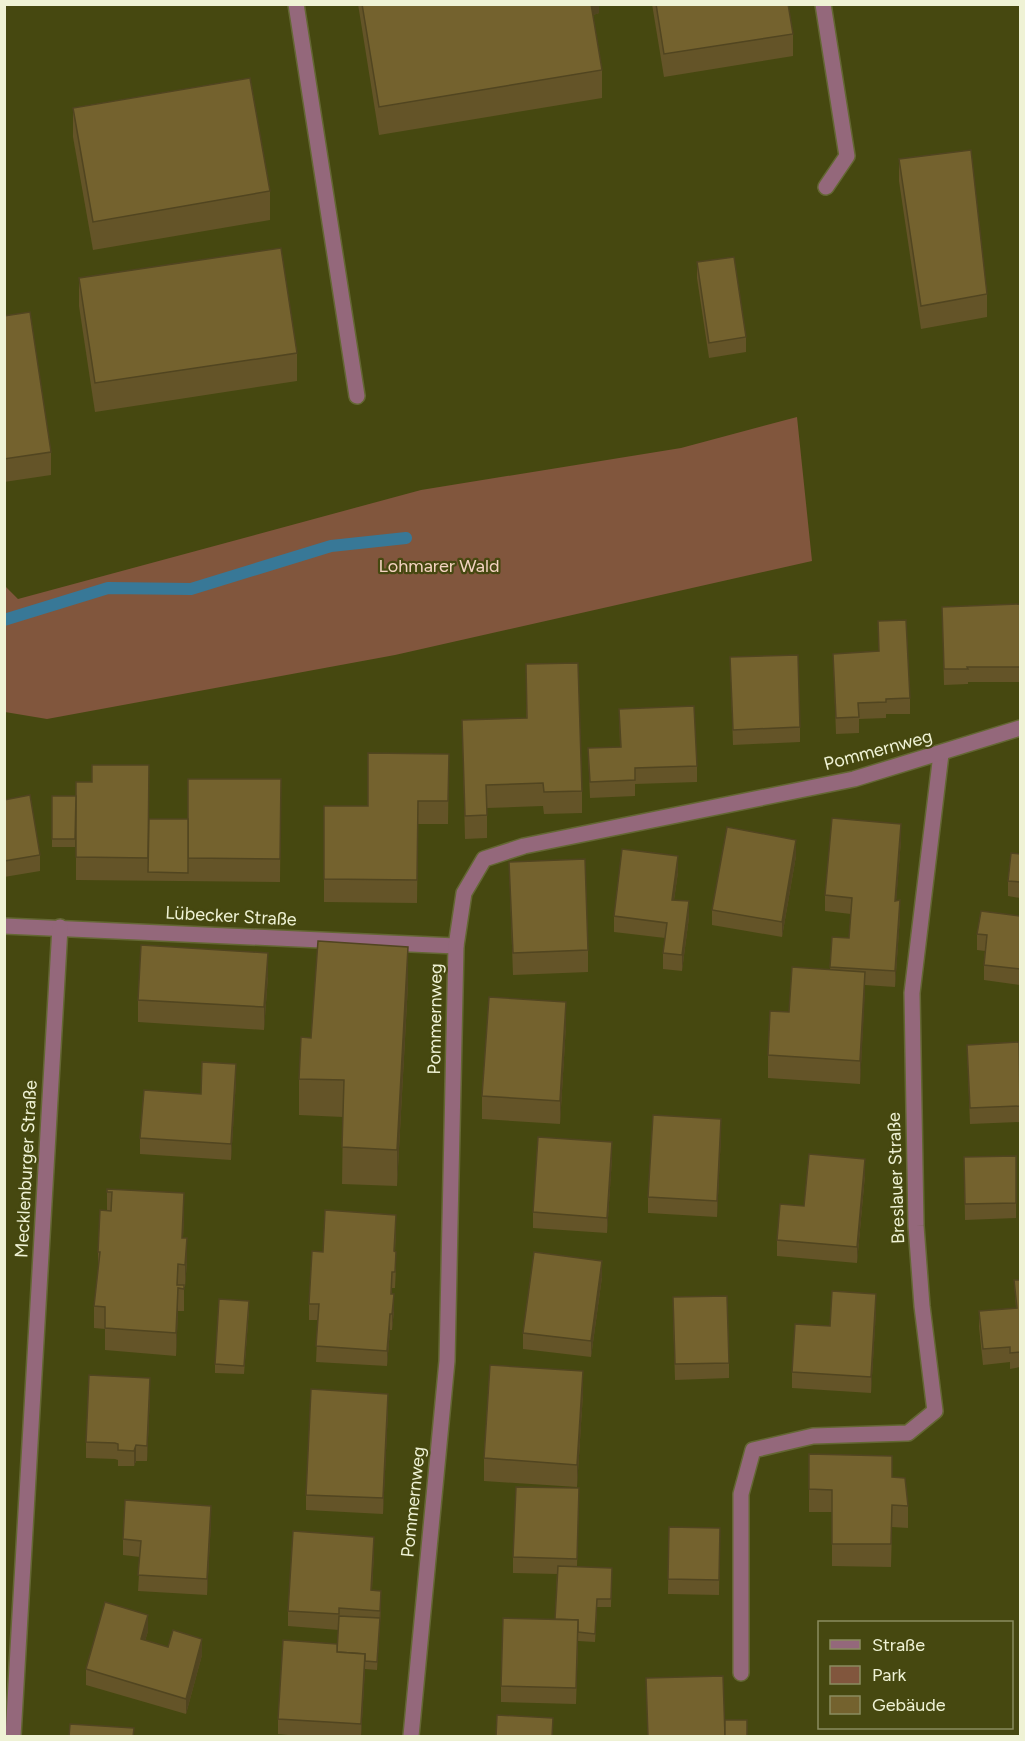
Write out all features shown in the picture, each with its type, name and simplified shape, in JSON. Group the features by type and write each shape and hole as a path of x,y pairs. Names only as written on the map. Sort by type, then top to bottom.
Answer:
{"street":[{"path":"296,4 357,396"},
{"path":"823,4 846,156 826,187"},
{"name":"Pommernweg","path":"411,1737 447,1361 456,946 464,892 484,859 524,846 854,779 1020,728"},
{"name":"Breslauer Straße","path":"741,1673 741,1494 753,1450 813,1436 908,1433 935,1411 922,1306 916,1226 912,993 941,754"},
{"name":"Lübecker Straße","path":"4,926 456,946"},
{"name":"Mecklenburger Straße","path":"14,1737 60,927"}],"green space":[{"name":"Lohmarer Wald","path":"797,417 812,561 395,655 47,719 5,712 5,586 18,599 421,490 681,448"}],"building":[{"path":"362,4 591,4 602,70 379,107"},
{"path":"656,4 788,4 793,34 664,54"},
{"path":"250,78 270,191 93,222 73,108"},
{"path":"971,150 987,294 921,306 899,159"},
{"path":"281,248 297,353 95,383 79,278"},
{"path":"734,257 746,337 709,343 697,262"},
{"path":"30,312 51,452 4,459 4,316"},
{"path":"1020,604 1020,667 944,669 942,607"},
{"path":"906,620 910,698 858,703 859,717 836,718 833,654 879,651 878,621"},
{"path":"798,655 800,727 733,730 730,657"},
{"path":"578,663 582,791 544,792 543,783 486,785 487,815 465,816 462,720 527,718 526,664"},
{"path":"694,706 697,766 635,768 635,780 590,782 588,748 621,747 619,709"},
{"path":"368,753 449,754 448,801 418,801 417,880 324,879 324,806 368,806"},
{"path":"92,765 149,765 148,858 76,857 76,782 92,782"},
{"path":"188,779 281,779 280,859 188,858"},
{"path":"30,795 40,855 4,861 4,800"},
{"path":"52,796 76,796 75,839 52,839"},
{"path":"832,818 901,824 895,901 900,900 895,971 830,967 832,937 849,938 852,898 825,895"},
{"path":"149,819 188,819 188,873 148,872"},
{"path":"727,827 796,840 782,922 712,910"},
{"path":"622,849 678,856 672,900 689,901 682,955 663,953 667,923 614,916"},
{"path":"1011,853 1020,854 1020,882 1008,881"},
{"path":"585,859 588,950 513,953 509,862"},
{"path":"981,911 1020,916 1020,969 984,965 987,935 977,934"},
{"path":"318,941 408,947 397,1150 342,1147 344,1080 299,1079 301,1037 311,1038"},
{"path":"141,945 268,953 264,1007 138,1000"},
{"path":"792,967 865,972 860,1061 768,1055 770,1011 789,1012"},
{"path":"489,997 566,1002 560,1101 482,1096"},
{"path":"1019,1042 1020,1106 970,1108 967,1045"},
{"path":"202,1062 236,1064 231,1144 140,1138 144,1090 201,1094"},
{"path":"653,1115 721,1119 717,1201 648,1197"},
{"path":"538,1137 612,1142 607,1218 533,1212"},
{"path":"809,1154 865,1159 857,1247 777,1240 780,1204 804,1206"},
{"path":"1016,1156 1016,1203 965,1204 964,1157"},
{"path":"107,1189 184,1193 182,1238 187,1238 185,1265 178,1264 177,1285 184,1285 184,1289 178,1288 176,1333 105,1328 105,1307 94,1306 100,1252 98,1252 100,1210 111,1211 112,1192 107,1192"},
{"path":"325,1210 396,1215 395,1272 392,1272 391,1294 394,1294 387,1351 316,1346 319,1304 309,1304 312,1251 323,1252"},
{"path":"534,1252 602,1261 591,1341 523,1333"},
{"path":"1014,1280 1020,1280 1020,1352 1010,1353 1010,1347 983,1349 979,1311 1017,1308"},
{"path":"832,1291 876,1294 871,1377 792,1372 795,1324 830,1326"},
{"path":"727,1296 729,1363 675,1364 673,1297"},
{"path":"219,1299 249,1301 244,1366 215,1364"},
{"path":"490,1365 583,1371 577,1465 484,1458"},
{"path":"89,1375 150,1378 147,1446 136,1445 134,1451 118,1450 118,1444 115,1443 86,1442"},
{"path":"311,1389 388,1394 383,1498 306,1495"},
{"path":"809,1454 892,1456 892,1477 905,1478 908,1506 892,1505 891,1544 832,1544 832,1490 809,1489"},
{"path":"516,1487 579,1488 577,1559 513,1557"},
{"path":"125,1500 211,1506 207,1579 138,1575 141,1541 123,1539"},
{"path":"669,1527 720,1528 719,1580 668,1579"},
{"path":"293,1531 374,1537 371,1590 381,1591 380,1611 339,1608 339,1614 288,1611"},
{"path":"558,1566 612,1568 611,1599 597,1599 595,1634 578,1632 578,1620 555,1619"},
{"path":"105,1602 148,1615 141,1639 168,1647 173,1630 202,1639 186,1699 86,1669"},
{"path":"339,1616 380,1618 377,1662 365,1661 365,1654 337,1652"},
{"path":"503,1618 578,1620 576,1688 501,1686"},
{"path":"283,1640 337,1644 337,1652 365,1654 361,1724 278,1719"},
{"path":"723,1676 725,1737 648,1737 646,1678"},
{"path":"497,1715 553,1718 552,1737 496,1737"},
{"path":"725,1720 747,1720 747,1737 725,1737"},
{"path":"70,1724 134,1728 133,1737 69,1737"}],"waterway":[{"path":"4,620 108,588 191,589 331,546 406,538"}]}
